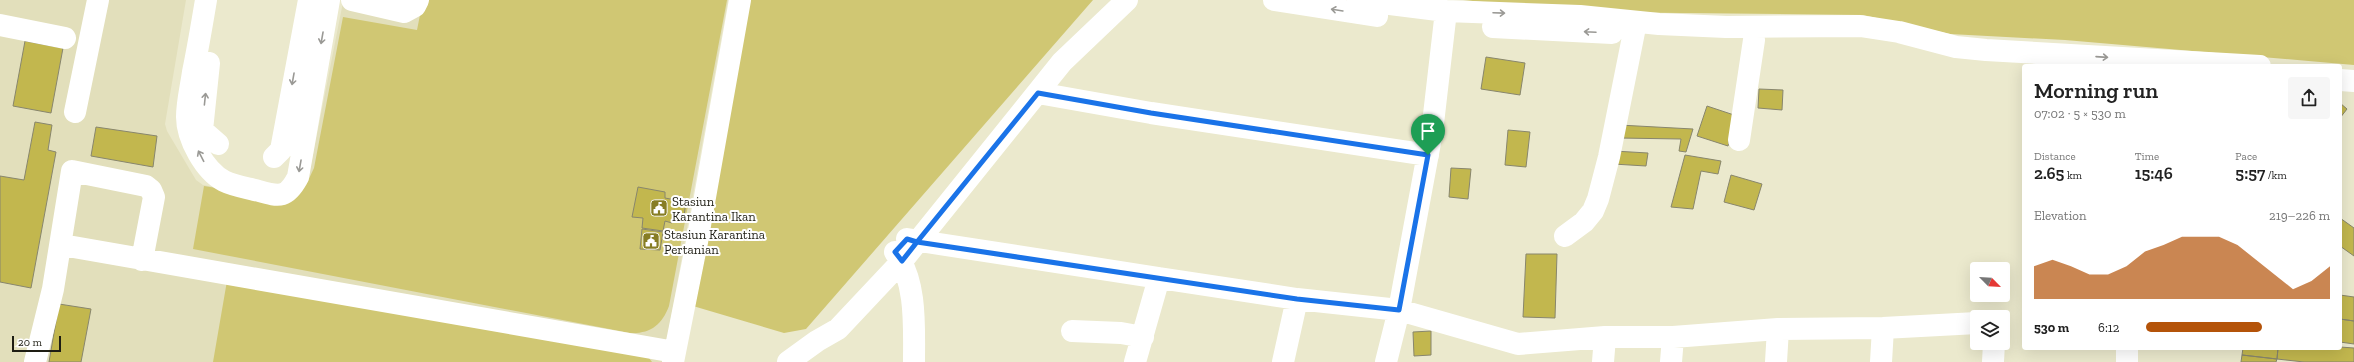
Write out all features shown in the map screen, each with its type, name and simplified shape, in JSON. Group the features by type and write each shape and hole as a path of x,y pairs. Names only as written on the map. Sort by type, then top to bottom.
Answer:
{"street":[{"path":"75,112 98,0"},
{"path":"206,0 189,96 187,118 192,137 207,166 213,174 225,181 274,195 284,195 292,188 298,177 329,0"},
{"path":"217,0 202,130 218,144"},
{"path":"274,157 281,150 309,0"},
{"path":"355,0 404,12 414,6 418,0"},
{"path":"62,245 674,357 697,242 740,0"},
{"path":"914,362 910,289 905,248 1053,55 1107,0"},
{"path":"788,362 817,341 838,329 905,248 1038,93 1062,62 1127,0"},
{"path":"1274,0 1369,15 1446,17 1635,29 1754,40 1813,36 1864,38 1987,61 2045,64"},
{"path":"1358,0 1446,17"},
{"path":"1386,362 1399,310 1428,155 1446,17"},
{"path":"0,25 65,38"},
{"path":"1635,29 1860,26 1899,32 1956,47 2220,64"},
{"path":"1565,236 1584,222 1593,211 1598,199 1610,157 1635,29"},
{"path":"1739,140 1754,40"},
{"path":"2342,72 2354,73"},
{"path":"2342,80 2354,81"},
{"path":"1038,93 1151,113 1428,155"},
{"path":"35,362 62,245 72,171 146,186 151,190 154,197 142,260"},
{"path":"905,248 1159,278 1297,299 1399,310 1517,353 1605,337 1673,337 1778,329 1883,328 1970,323"},
{"path":"1135,362 1159,278"},
{"path":"1283,362 1297,299"},
{"path":"1881,362 1883,328"},
{"path":"1776,362 1778,329"},
{"path":"1072,331 1121,333 1143,337"},
{"path":"1603,362 1605,337"},
{"path":"1671,362 1673,337"},
{"path":"1993,362 1994,350"},
{"path":"2127,350 2127,362"}],"shaded area":[{"path":"0,0 186,0 165,124 167,131 196,180 203,185 281,199 308,180 343,2 423,0 728,0 663,362 0,362"},
{"path":"423,0 727,0 669,306 663,318 654,327 644,332 630,333 193,249 204,186 272,197 306,185 314,168 343,17 417,30"},
{"path":"750,0 1093,0 806,329 784,333 693,306"},
{"path":"1463,0 2354,0 2354,65 2065,40 1950,34 1863,15 1582,12"},
{"path":"228,275 646,354 652,362 213,362"}],"building":[{"path":"25,41 63,48 51,113 13,106"},
{"path":"1486,57 1525,63 1520,95 1481,89"},
{"path":"1759,89 1783,90 1782,110 1758,108"},
{"path":"2342,105 2347,109 2342,115"},
{"path":"1707,106 1737,116 1728,146 1697,136"},
{"path":"35,122 52,125 48,150 56,152 31,288 0,282 0,176 24,180"},
{"path":"1619,125 1693,129 1686,152 1679,151 1681,139 1619,138"},
{"path":"96,127 157,136 153,167 91,156"},
{"path":"1508,130 1530,132 1526,167 1505,165"},
{"path":"1614,151 1648,153 1646,166 1613,164"},
{"path":"1685,155 1721,161 1718,174 1701,171 1693,209 1671,207"},
{"path":"1451,168 1471,169 1468,199 1449,197"},
{"path":"1731,175 1762,184 1754,210 1724,202"},
{"name":"Stasiun Karantina Ikan","path":"638,187 665,192 665,198 686,202 684,216 674,215 672,223 665,221 663,231 642,228 643,218 632,217"},
{"path":"2342,219 2354,228 2354,256 2342,247"},
{"name":"Stasiun Karantina Pertanian","path":"642,229 663,232 660,250 640,249"},
{"path":"1526,254 1557,254 1555,318 1523,317"},
{"path":"2342,295 2354,297 2354,321 2342,319"},
{"path":"59,304 91,309 81,362 49,362"},
{"path":"2342,319 2354,321 2354,344 2342,342"},
{"path":"1431,331 1431,355 1414,356 1413,332"},
{"path":"2342,347 2354,348 2354,362 2304,362 2277,359 2278,350 2342,350"},
{"path":"2243,350 2278,350 2277,359 2242,355"},
{"path":"2242,355 2277,359 2276,362 2241,362"}],"place":[{"name":"Stasiun Karantina Ikan","path":"659,208"},
{"name":"Stasiun Karantina Pertanian","path":"651,241"}],"route":[{"path":"1428,155 1094,104 1038,93 917,242 907,239 895,252 902,261 917,242 1297,299 1399,310 1428,155"}]}
